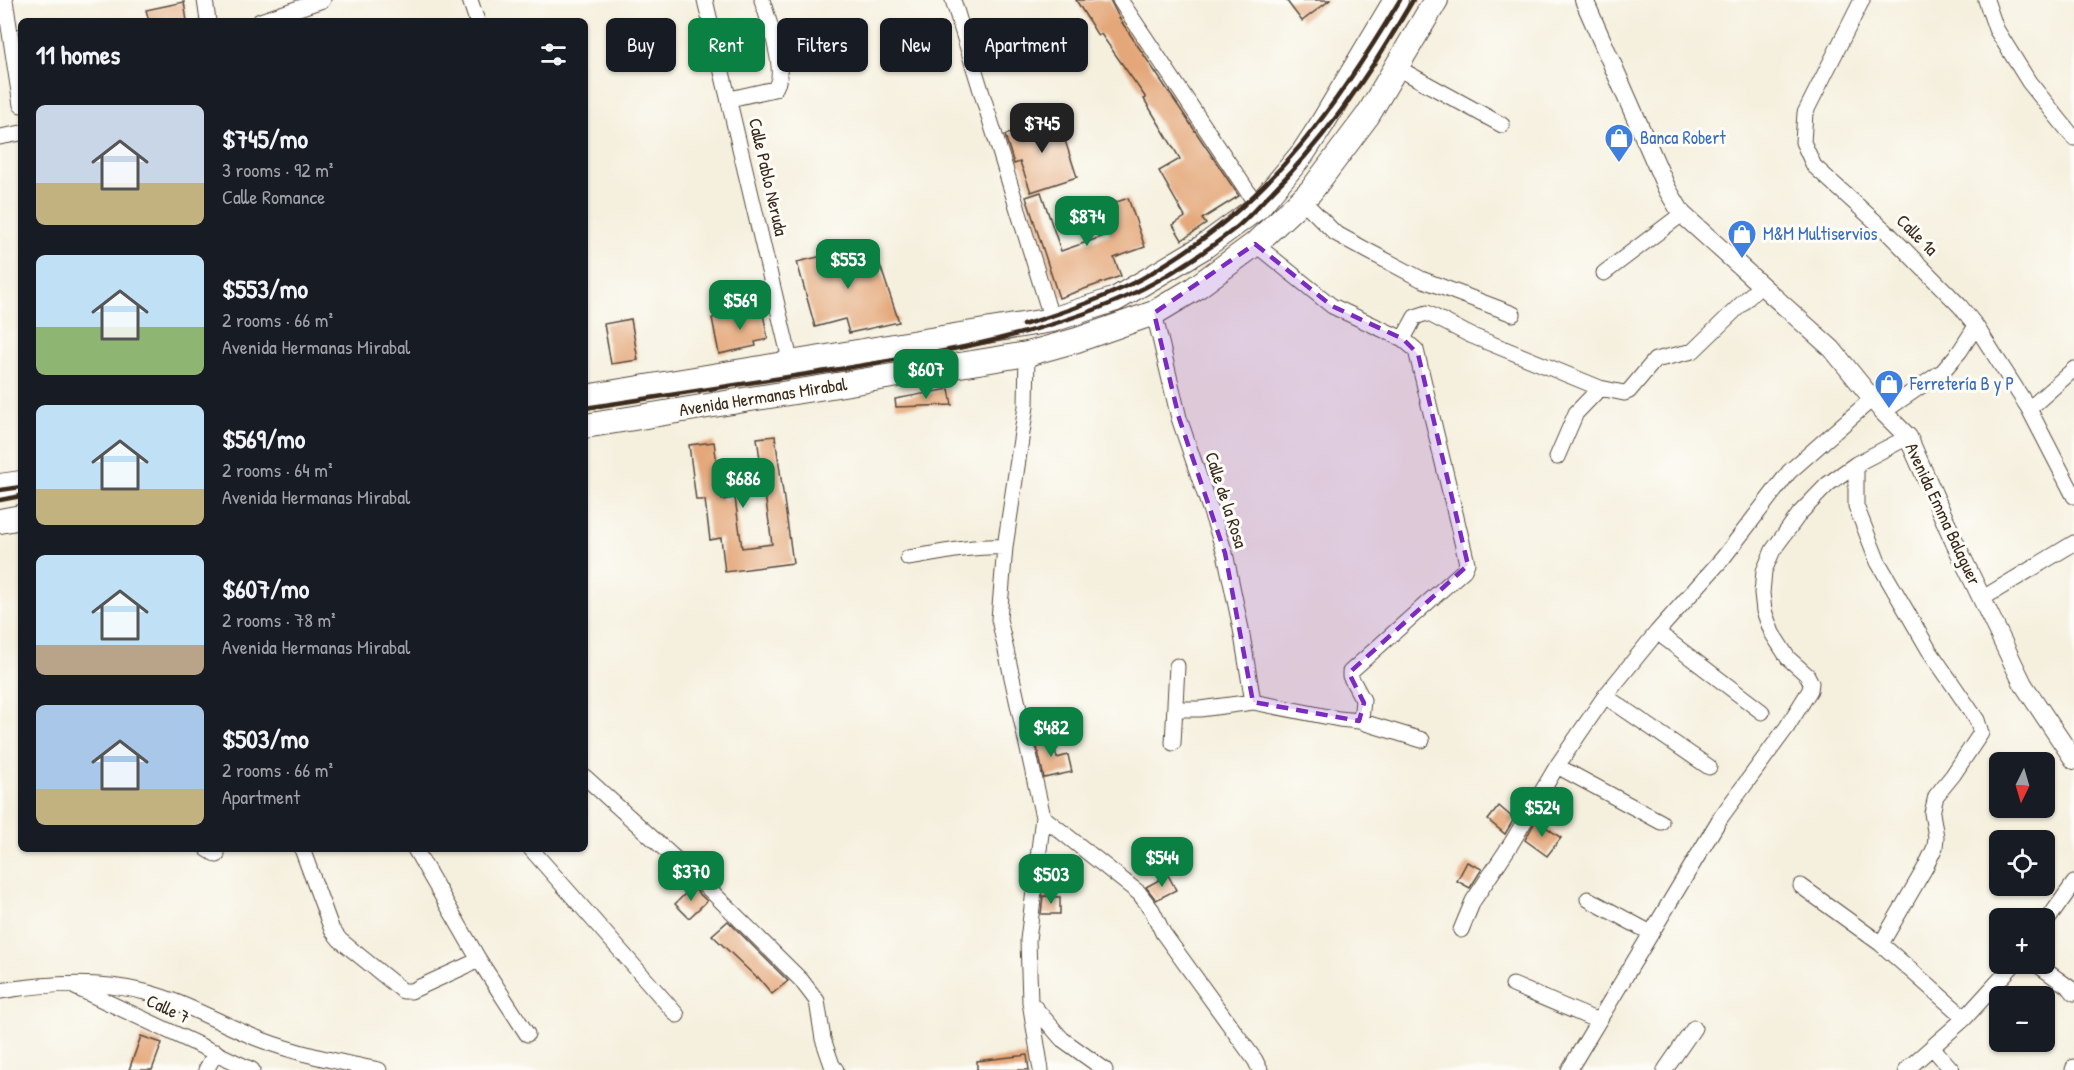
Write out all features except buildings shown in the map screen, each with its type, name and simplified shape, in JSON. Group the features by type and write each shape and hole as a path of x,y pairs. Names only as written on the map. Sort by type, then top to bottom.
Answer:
{"main road":[{"name":"Avenida Hermanas Mirabal","path":"588,397 1052,320 1116,299 1202,248 1258,207 1303,153 1396,0"},
{"name":"Avenida Hermanas Mirabal","path":"588,426 1027,354 1077,340 1154,313 1194,289 1255,244 1311,191 1368,115 1436,0"},
{"path":"0,486 18,483"},
{"path":"0,520 18,517"}],"street":[{"path":"4,0 18,84"},
{"path":"206,0 208,18"},
{"path":"269,18 323,0"},
{"path":"470,0 476,18"},
{"name":"Calle Pablo Neruda","path":"705,0 730,99 790,364"},
{"path":"730,99 774,89 779,84 780,67 762,0"},
{"path":"953,0 1052,320"},
{"path":"1120,0 1258,207"},
{"name":"Avenida Emma Balaguer","path":"1584,0 1666,189 1682,214 1832,349 1908,437 1955,543 2023,684 2074,760"},
{"name":"Calle 1a","path":"1862,0 1805,113 1803,142 1814,166 1888,233 1960,306 1976,326 2029,409 2074,496"},
{"path":"1986,0 1996,29 2024,73 2074,138"},
{"path":"1396,67 1502,125"},
{"path":"0,137 18,134"},
{"path":"1302,200 1335,233 1368,251 1421,279 1513,314"},
{"path":"1604,273 1682,214"},
{"path":"1255,244 1332,306 1403,339 1416,350 1468,565 1350,672 1364,703 1359,721"},
{"path":"1403,339 1415,316 1427,313 1470,335 1600,388 1624,393 1629,391 1655,360 1693,351 1760,286"},
{"name":"Calle de la Rosa","path":"1154,313 1179,418 1225,553 1253,702"},
{"path":"1461,930 1473,900 1511,844 1557,766 1605,696 1723,558 1789,472 1878,405 1943,370 1960,351 1976,326"},
{"path":"1027,354 1026,406 1005,547 999,619 1043,817 1028,939 1030,1002 1041,1070"},
{"path":"2029,409 2074,369"},
{"path":"1557,457 1576,412 1600,388"},
{"path":"1569,1070 1721,817 1806,699 1810,690 1807,675 1788,658 1772,633 1764,611 1762,592 1764,571 1773,550 1800,513 1828,484 1856,464 1908,437"},
{"path":"1856,464 1856,506 1878,562 1929,650 1977,720 1981,733 1936,796 1932,813 1936,837 1935,847 1881,944"},
{"path":"1983,598 2074,543"},
{"path":"908,558 967,548 1005,547"},
{"path":"1658,632 1762,712"},
{"path":"1173,743 1177,666"},
{"path":"1605,696 1709,767"},
{"path":"1176,709 1200,709 1253,702 1359,721 1422,740"},
{"path":"1557,766 1661,822"},
{"path":"588,780 712,892 801,980 817,1001 823,1039 836,1070"},
{"path":"1043,817 1139,893 1152,910 1162,933 1256,1060 1260,1070"},
{"path":"303,852 332,930 340,940 404,991 411,991 480,960"},
{"path":"417,852 480,960 527,1034"},
{"path":"534,852 677,1015"},
{"path":"2055,910 2074,884"},
{"path":"1801,886 1881,944 1965,1018"},
{"path":"1588,899 1651,933"},
{"path":"1906,1070 1965,1018 2005,974"},
{"path":"2054,974 2071,984"},
{"path":"0,991 67,984 119,987 144,992 297,1052 379,1070"},
{"name":"Calle 7","path":"67,984 252,1070"},
{"path":"1514,985 1598,1021"},
{"path":"1030,1002 1062,1039 1105,1070"},
{"path":"1665,1070 1694,1028"},
{"path":"1932,1047 1952,1070"},
{"path":"206,1070 216,1052"}],"highlighted area":[{"path":"1255,244 1332,306 1403,339 1418,354 1468,565 1349,673 1364,703 1359,721 1253,702 1225,553 1179,418 1154,313"}],"railway":[{"path":"1023,325 1095,300 1141,279 1209,234 1242,206 1302,144 1353,75 1400,0"},
{"path":"588,408 863,365 969,346 1073,318 1141,289 1191,260 1237,227 1289,174 1329,128 1347,103 1413,0"},
{"path":"0,490 18,487"},
{"path":"0,500 18,497"}],"place":[{"name":"Banca Robert","path":"1619,164"},
{"name":"M&M Multiservios","path":"1742,260"},
{"name":"Ferretería B y P","path":"1889,410"}]}
